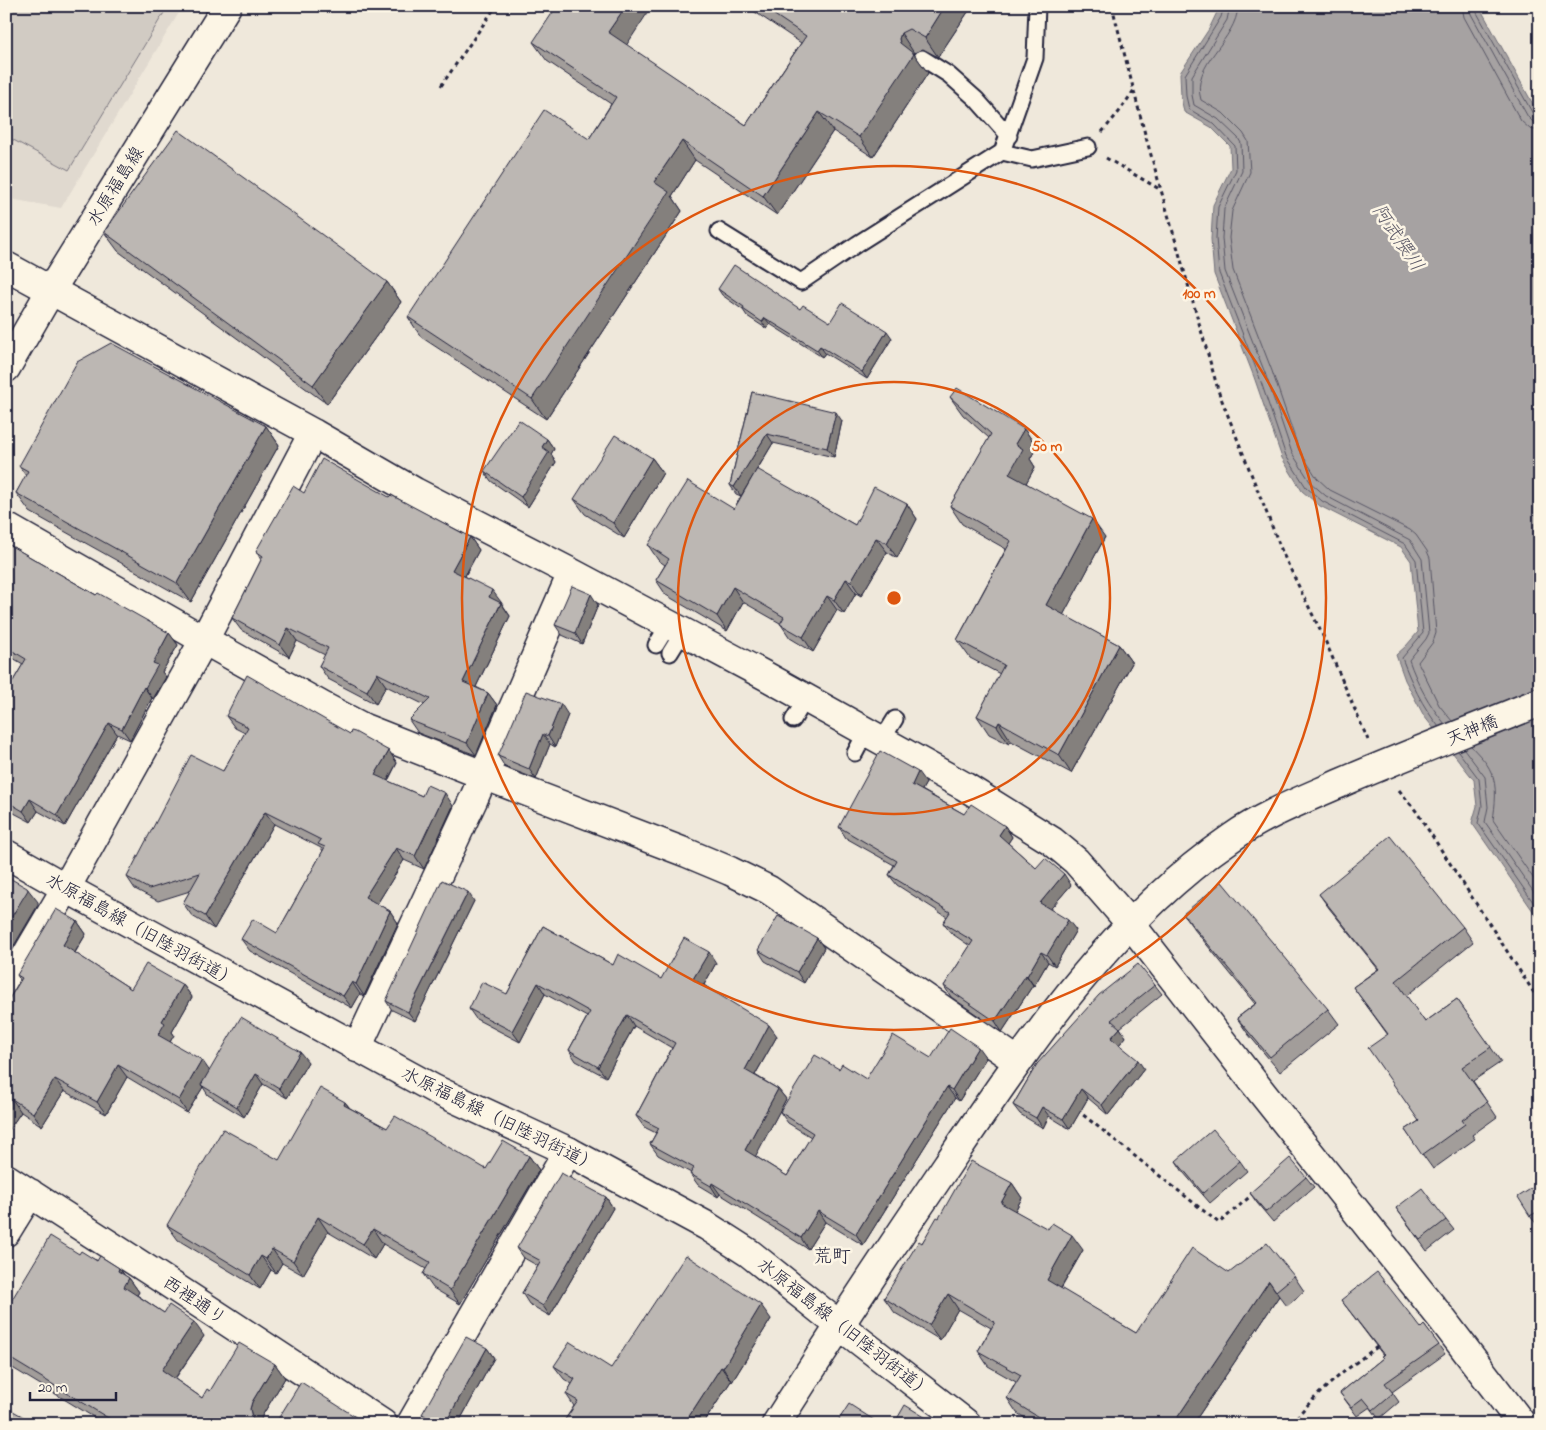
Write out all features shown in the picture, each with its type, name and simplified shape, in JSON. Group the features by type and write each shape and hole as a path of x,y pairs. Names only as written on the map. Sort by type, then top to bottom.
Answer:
{"street":[{"name":"水原福島線","path":"6,368 51,290 226,6"},
{"path":"6,266 313,432 414,492 572,573 670,639 800,709 875,736 964,786 1052,841 1076,861 1130,923 1442,1319 1522,1424"},
{"path":"6,990 66,888 204,640 313,432"},
{"path":"6,528 364,728 687,853 769,890 1018,1061"},
{"path":"357,1048 483,775 572,573"},
{"name":"天神橋","path":"776,1424 839,1325 1018,1061 1130,923 1190,869 1233,837 1283,808 1540,702"},
{"name":"水原福島線（旧陸羽街道）","path":"6,854 434,1089 568,1150 707,1226 749,1253 968,1424"},
{"path":"411,1424 568,1150"},
{"name":"西裡通り","path":"6,1178 301,1382 382,1424"},
{"path":"6,1232 30,1193"}],"lane":[{"path":"719,231 801,282 1002,152 1035,58 1037,6"},
{"path":"922,58 949,75 976,99 1009,136"},
{"path":"1002,152 1032,158 1088,147"}],"path":[{"path":"441,86 496,6"},
{"path":"1112,6 1161,191 1219,393 1283,554 1324,638 1392,762 1416,811 1540,1002"},
{"path":"1134,90 1119,112 1088,147 1161,191"},
{"path":"1070,1105 1219,1223 1254,1193"},
{"path":"1291,1424 1329,1385 1356,1362 1387,1340"}],"shaded area":[{"path":"6,6 183,6 61,208 10,199 6,206"},
{"path":"6,6 168,6 69,170 6,136"}],"water":[{"name":"阿武隈川","path":"1220,6 1479,6 1540,117 1540,921 1472,823 1477,806 1474,780 1424,716 1405,680 1396,655 1418,632 1411,561 1401,547 1320,506 1302,491 1282,458 1254,377 1214,274 1211,239 1213,205 1231,168 1230,146 1211,127 1184,112 1180,73 1209,29"}],"building":[{"path":"557,6 626,6 608,32 746,125 806,36 761,6 945,6 925,38 909,29 901,33 900,43 914,54 859,137 819,112 763,196 682,141 654,182 669,192 532,399 408,317 544,110 589,139 616,97 533,42"},
{"path":"178,130 387,282 313,385 104,232"},
{"path":"734,265 800,309 803,305 830,322 842,303 887,331 862,372 820,346 817,350 765,318 762,322 718,289"},
{"path":"111,343 266,426 177,583 16,493 28,471 19,466 77,362"},
{"path":"957,388 1024,429 1015,444 1023,449 1009,474 1092,519 1046,605 1119,645 1059,755 999,722 997,726 977,716 1004,665 957,640 1011,541 950,506 991,434 950,397"},
{"path":"752,392 836,412 827,448 767,434 734,487 730,485"},
{"path":"519,420 547,439 542,447 549,452 521,497 484,471"},
{"path":"615,435 652,458 613,523 574,499"},
{"path":"322,459 389,497 391,495 470,537 452,570 492,590 489,597 501,603 463,682 488,693 467,743 409,720 430,699 377,673 367,691 319,666 328,648 288,628 280,645 232,618 263,556 256,551 293,486 304,493"},
{"path":"757,469 855,525 874,487 907,504 887,543 876,538 851,581 846,579 834,600 827,596 803,637 780,624 784,617 733,587 717,616 656,580 669,559 648,545 688,481 734,509"},
{"path":"6,543 96,595 98,593 169,633 153,663 158,665 122,729 109,723 57,815 30,799 23,811 6,801 6,693 26,659 6,647"},
{"path":"572,586 591,594 575,633 555,625"},
{"path":"247,675 350,734 351,731 355,732 389,751 375,775 422,796 427,785 445,793 415,856 396,848 365,897 390,911 356,984 352,982 343,996 241,939 253,919 277,933 325,847 318,844 321,840 265,812 205,916 183,903 200,873 149,889 127,877 191,755 223,771 248,727 226,716"},
{"path":"526,691 561,704 548,736 543,734 529,769 498,756"},
{"path":"880,751 918,772 912,785 964,814 971,804 1005,826 999,835 1036,868 1045,858 1064,874 1040,903 1068,920 1047,955 1041,952 1027,976 995,1021 944,986 973,941 943,923 950,912 889,875 897,861 839,827"},
{"path":"1390,836 1463,927 1396,981 1425,1022 1457,999 1491,1047 1462,1067 1487,1102 1462,1120 1465,1124 1422,1155 1405,1130 1419,1121 1368,1048 1388,1034 1353,987 1379,969 1319,894"},
{"path":"6,876 28,890 6,926"},
{"path":"442,880 468,892 408,1012 386,1001"},
{"path":"1222,882 1328,1009 1270,1057 1237,1018 1257,1003 1183,914"},
{"path":"56,909 77,921 63,945 131,989 146,964 183,985 162,1021 165,1023 158,1035 202,1060 179,1100 118,1065 97,1102 55,1079 33,1113 12,1099 6,1108 6,1004 22,978 17,975"},
{"path":"778,916 817,938 797,972 758,950"},
{"path":"543,926 613,965 618,954 661,979 684,938 709,952 693,979 769,1025 745,1070 778,1089 745,1150 787,1176 813,1133 780,1112 815,1055 839,1069 842,1064 866,1079 893,1035 931,1058 950,1028 978,1047 952,1090 947,1087 856,1234 818,1211 801,1238 712,1183 711,1186 690,1174 694,1168 650,1144 659,1128 636,1116 675,1043 627,1015 598,1067 569,1050 590,1012 538,983 512,1031 469,1009 482,982 507,994"},
{"path":"1138,964 1155,985 1111,1020 1120,1028 1111,1038 1138,1060 1102,1105 1081,1089 1063,1119 1042,1107 1036,1118 1013,1105 1037,1064 1099,995"},
{"path":"241,1017 300,1052 279,1088 256,1074 237,1107 201,1085"},
{"path":"320,1088 345,1102 344,1105 387,1128 395,1116 486,1169 503,1141 529,1156 450,1290 423,1274 430,1262 373,1229 363,1244 318,1217 293,1261 272,1249 266,1259 261,1256 250,1275 167,1225 223,1129 279,1160"},
{"path":"1213,1129 1240,1161 1203,1193 1176,1161"},
{"path":"1290,1158 1306,1177 1266,1212 1250,1193"},
{"path":"971,1161 1012,1183 1001,1203 1048,1229 1052,1223 1072,1235 1047,1280 1136,1333 1192,1248 1229,1273 1267,1243 1294,1276 1276,1291 1269,1281 1173,1424 1050,1424 1007,1398 1021,1375 978,1351 995,1322 948,1294 929,1325 884,1298 919,1241 922,1243 937,1217 939,1218"},
{"path":"561,1173 606,1197 543,1306 522,1293 541,1261 517,1248"},
{"path":"1540,1183 1540,1210 1530,1216 1518,1197"},
{"path":"1422,1188 1446,1220 1420,1240 1396,1208"},
{"path":"50,1236 79,1254 81,1251 97,1261 100,1256 119,1268 118,1271 129,1278 124,1287 164,1313 169,1305 194,1322 162,1370 202,1398 207,1389 210,1391 239,1343 275,1364 252,1402 250,1409 252,1418 258,1424 135,1424 125,1417 121,1424 118,1424 6,1356 6,1299 11,1301"},
{"path":"686,1255 761,1305 723,1368 721,1367 684,1424 562,1424 578,1401 566,1394 575,1379 554,1366 570,1342 611,1368"},
{"path":"1377,1272 1421,1328 1424,1325 1439,1345 1385,1383 1393,1393 1373,1410 1363,1398 1351,1407 1340,1393 1383,1358 1381,1356 1384,1355 1341,1300"},
{"path":"466,1337 487,1348 445,1424 440,1424 422,1414"},
{"path":"301,1382 365,1423 368,1424 273,1424"},
{"path":"849,1404 880,1424 836,1424"},
{"path":"905,1405 936,1424 894,1424"},
{"path":"6,1407 36,1424 6,1424"},
{"path":"1387,1420 1391,1424 1383,1424"}],"district":[{"name":"荒町","path":"832,1255"}]}
